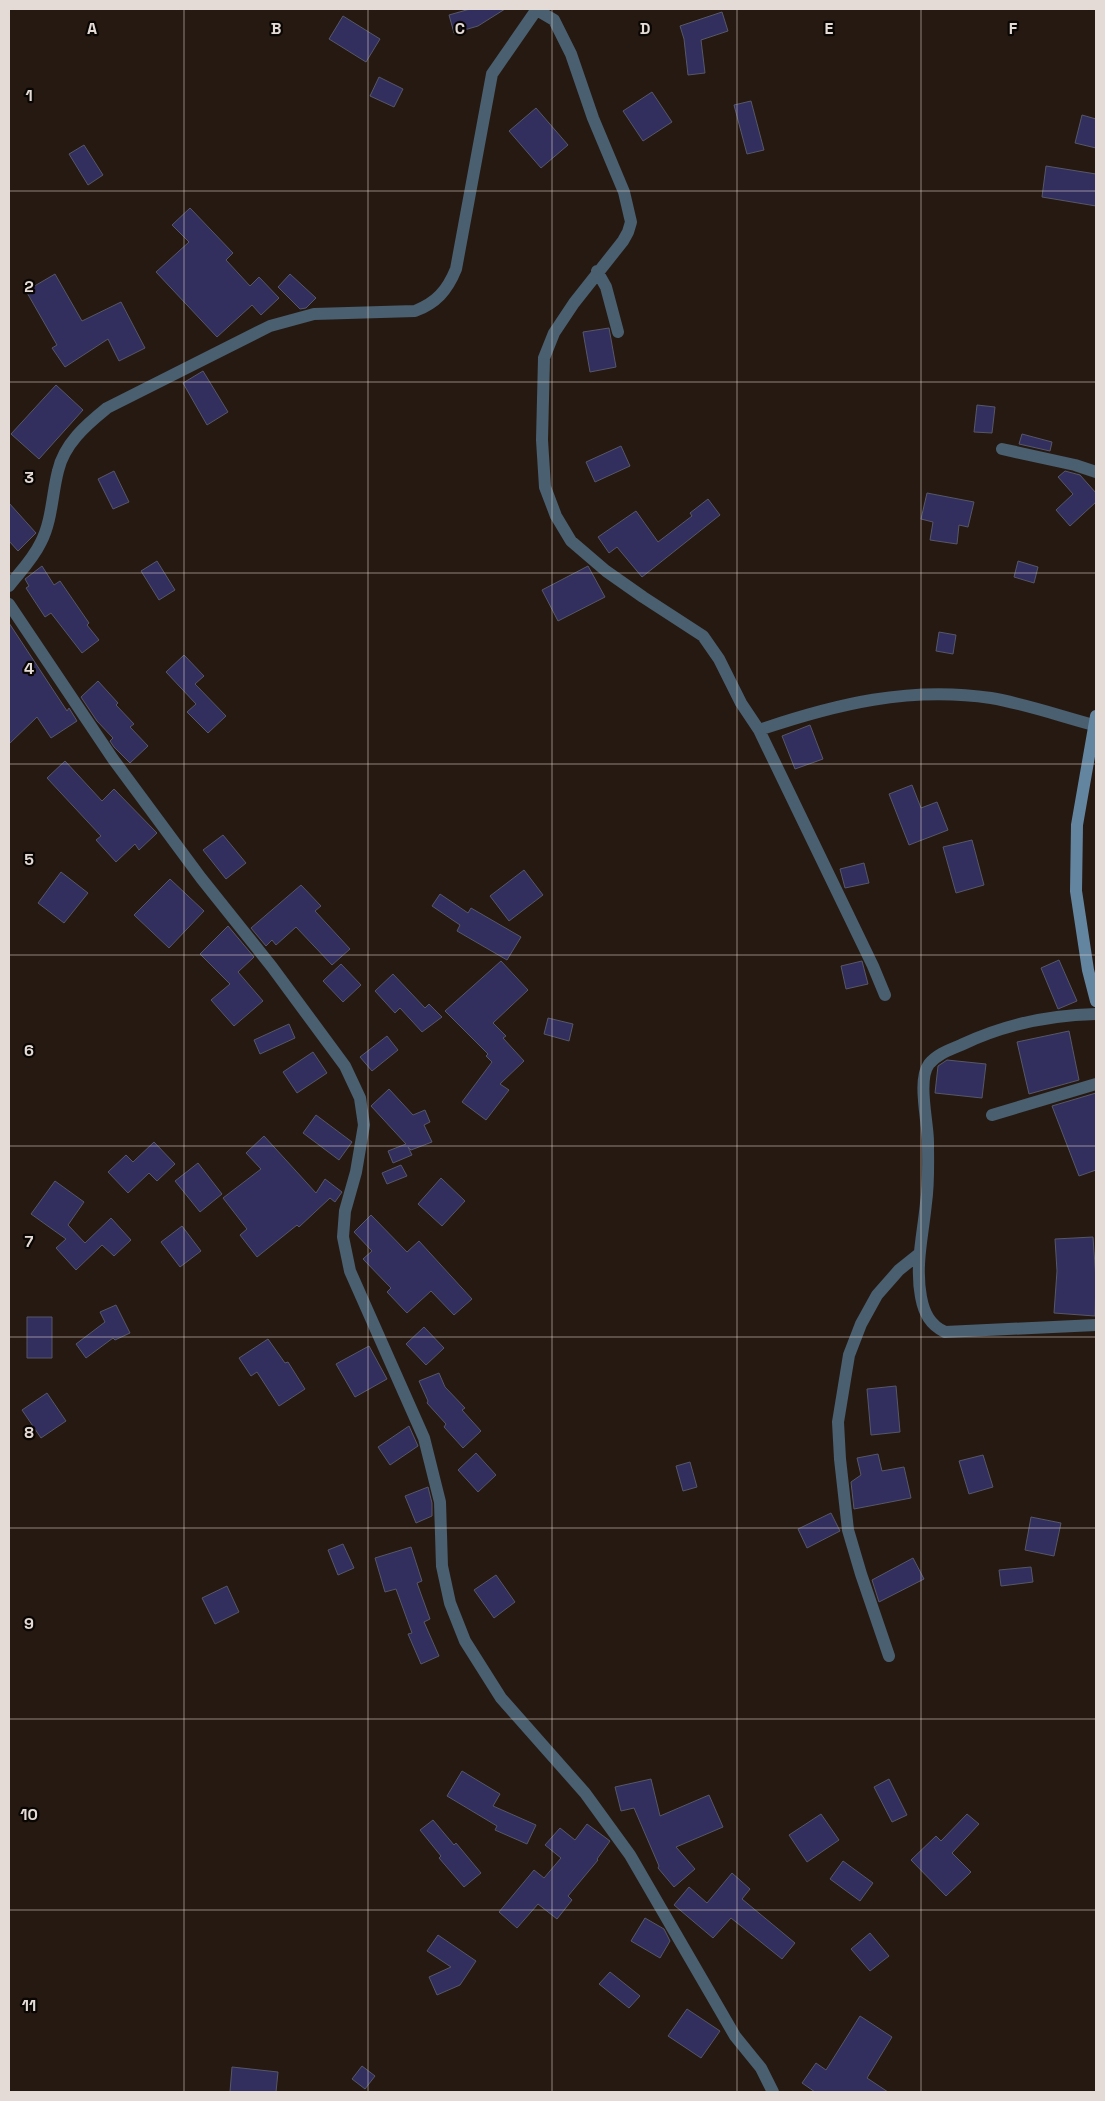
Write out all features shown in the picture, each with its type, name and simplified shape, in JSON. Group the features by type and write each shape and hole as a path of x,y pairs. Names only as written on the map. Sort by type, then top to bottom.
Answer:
{"main road":[{"path":"1095,720 1077,825 1076,891 1088,970 1096,1001"}],"street":[{"path":"9,586 42,542 49,517 58,468 69,445 86,425 107,408 270,326 314,314 415,312 430,305 451,283 456,269 492,74 537,9 554,20 571,54 593,118 629,207 631,222 628,232 554,333 544,358 542,430 545,487 556,516 571,541 628,587 703,636 719,658 741,703 759,730 873,966 885,995"},
{"path":"598,271 606,287 618,332"},
{"path":"1002,449 1074,465 1096,472"},
{"path":"9,604 113,759 201,878 272,967 345,1066 360,1098 364,1125 356,1172 346,1211 343,1237 350,1271 424,1438 440,1502 442,1566 450,1604 464,1641 501,1698 585,1793 630,1855 731,2029 761,2068 773,2092"},
{"path":"759,730 807,714 857,702 910,694 948,694 992,699 1095,720"},
{"path":"1096,1014 1020,1023 982,1035 940,1054 929,1064 924,1074 923,1088 928,1140 926,1202 919,1254 919,1285 923,1306 928,1319 936,1328 945,1332 1096,1325"},
{"path":"992,1115 1096,1084"},
{"path":"889,1656 848,1530 838,1422 849,1355 861,1324 877,1295 899,1270 919,1254"}],"building":[{"path":"470,9 505,9 478,26 454,33 449,15"},
{"path":"722,12 728,31 701,40 705,73 688,75 684,39 680,26"},
{"path":"343,16 380,39 366,62 329,39"},
{"path":"379,77 403,89 394,107 370,96"},
{"path":"652,92 672,122 643,141 623,111"},
{"path":"751,101 764,150 747,154 734,105"},
{"path":"536,108 568,145 541,168 509,131"},
{"path":"1082,115 1096,119 1096,148 1075,143"},
{"path":"84,145 103,175 88,185 69,154"},
{"path":"1046,166 1096,174 1096,206 1042,197"},
{"path":"190,208 233,253 226,260 250,286 259,277 279,298 261,315 252,305 217,337 156,272 189,242 172,225"},
{"path":"55,274 82,321 121,302 145,348 119,361 108,339 65,367 52,348 57,345 26,291"},
{"path":"290,274 316,298 306,308 300,309 278,287"},
{"path":"609,328 616,367 590,372 583,332"},
{"path":"203,371 228,412 207,425 183,383"},
{"path":"56,385 83,410 39,459 11,434"},
{"path":"977,405 995,407 992,433 974,432"},
{"path":"1022,434 1052,442 1050,451 1019,444"},
{"path":"621,446 630,466 595,482 586,462"},
{"path":"114,471 129,502 113,509 98,479"},
{"path":"1065,471 1080,475 1096,493 1096,502 1070,526 1056,510 1073,494 1058,477"},
{"path":"927,493 974,502 968,527 959,525 957,544 930,540 933,522 921,519"},
{"path":"708,499 720,515 642,577 617,547 609,553 598,537 636,511 658,542 692,516 690,513"},
{"path":"9,503 36,533 18,551 9,541"},
{"path":"157,561 175,590 159,600 141,571"},
{"path":"1018,561 1038,567 1034,583 1014,577"},
{"path":"42,566 54,585 60,581 89,623 87,625 99,640 82,653 51,613 45,617 26,588 29,586 25,579"},
{"path":"588,566 605,597 558,621 542,590"},
{"path":"9,623 67,711 69,708 77,721 51,738 37,717 9,744"},
{"path":"939,632 956,635 953,654 936,651"},
{"path":"184,655 204,676 195,684 226,716 208,733 187,712 196,704 166,672"},
{"path":"98,681 118,703 116,705 134,724 130,727 148,746 130,763 114,747 110,741 113,738 97,721 81,697"},
{"path":"810,725 823,759 795,769 782,736"},
{"path":"65,761 102,801 114,789 157,833 139,850 135,844 116,862 96,840 101,836 47,778"},
{"path":"912,785 921,808 937,802 948,830 909,845 889,794"},
{"path":"223,835 246,863 226,879 203,850"},
{"path":"972,840 984,885 956,893 943,847"},
{"path":"864,863 869,883 845,888 840,869"},
{"path":"524,870 543,895 509,921 490,896"},
{"path":"61,872 88,893 64,923 38,903"},
{"path":"170,879 204,911 169,948 134,915"},
{"path":"301,885 321,906 315,911 350,949 332,965 296,927 276,945 272,940 266,946 251,928"},
{"path":"440,894 468,913 471,908 521,937 507,960 457,931 460,925 432,906"},
{"path":"228,926 254,957 238,972 263,1001 234,1026 211,1000 230,984 200,954"},
{"path":"1059,960 1077,1001 1058,1009 1041,968"},
{"path":"501,961 528,990 493,1023 506,1036 503,1038 524,1061 500,1084 509,1090 486,1120 462,1102 492,1062 486,1056 488,1054 445,1011"},
{"path":"862,961 868,984 846,989 841,966"},
{"path":"341,964 361,985 343,1002 323,981"},
{"path":"393,974 425,1008 429,1004 442,1017 422,1032 400,1008 395,1013 375,991"},
{"path":"548,1018 573,1024 569,1041 544,1034"},
{"path":"289,1024 295,1038 260,1054 254,1040"},
{"path":"1069,1031 1079,1080 1029,1094 1017,1042"},
{"path":"387,1036 398,1050 372,1071 360,1057"},
{"path":"313,1052 327,1073 297,1093 283,1072"},
{"path":"947,1060 986,1064 982,1098 935,1093 938,1066"},
{"path":"389,1089 413,1115 425,1110 430,1122 424,1125 432,1142 411,1150 408,1147 412,1155 393,1163 388,1151 406,1144 371,1106"},
{"path":"1096,1093 1096,1170 1079,1176 1052,1106"},
{"path":"316,1115 352,1142 339,1160 303,1133"},
{"path":"264,1136 316,1193 325,1179 342,1192 335,1202 330,1198 299,1227 297,1225 257,1257 240,1235 247,1229 223,1198 261,1169 246,1153"},
{"path":"154,1142 175,1164 157,1181 149,1173 128,1193 108,1172 126,1155 133,1162"},
{"path":"198,1163 222,1194 200,1212 175,1181"},
{"path":"401,1165 407,1176 387,1184 382,1173"},
{"path":"441,1178 465,1201 442,1226 418,1204"},
{"path":"55,1181 84,1202 68,1225 85,1243 111,1218 131,1240 114,1256 102,1245 76,1270 56,1248 66,1239 31,1214"},
{"path":"371,1215 407,1252 419,1241 472,1299 454,1315 431,1291 407,1313 387,1292 391,1288 363,1259 372,1251 354,1232"},
{"path":"182,1226 201,1251 180,1267 161,1242"},
{"path":"1093,1237 1096,1279 1095,1316 1054,1313 1057,1271 1055,1239"},
{"path":"116,1305 130,1333 115,1340 113,1338 86,1358 76,1344 105,1322 100,1312"},
{"path":"27,1317 52,1317 52,1358 27,1358"},
{"path":"424,1327 444,1348 426,1365 406,1344"},
{"path":"268,1339 285,1363 288,1362 305,1389 279,1406 257,1372 251,1376 239,1358"},
{"path":"369,1346 387,1379 355,1397 336,1364"},
{"path":"439,1373 445,1387 465,1408 462,1410 481,1431 463,1448 444,1427 446,1424 427,1403 428,1401 419,1381"},
{"path":"896,1386 900,1432 871,1435 867,1389"},
{"path":"47,1393 66,1421 41,1438 22,1410"},
{"path":"409,1426 418,1446 390,1465 378,1447"},
{"path":"476,1453 496,1475 478,1492 458,1470"},
{"path":"878,1454 882,1471 904,1467 911,1498 854,1509 851,1482 861,1475 857,1458"},
{"path":"983,1455 993,1487 969,1494 959,1461"},
{"path":"690,1462 697,1487 683,1491 676,1466"},
{"path":"428,1487 432,1503 432,1516 416,1523 405,1496"},
{"path":"831,1513 840,1531 807,1548 798,1529"},
{"path":"1031,1517 1061,1523 1054,1556 1025,1550"},
{"path":"343,1544 354,1568 338,1575 328,1550"},
{"path":"411,1547 422,1581 417,1583 430,1619 424,1622 439,1656 421,1664 408,1634 412,1633 396,1589 385,1592 375,1558"},
{"path":"913,1558 924,1579 879,1602 872,1580"},
{"path":"1031,1567 1033,1582 1001,1586 999,1570"},
{"path":"496,1575 515,1602 494,1618 474,1590"},
{"path":"227,1586 239,1612 215,1624 202,1598"},
{"path":"462,1771 500,1794 493,1806 536,1825 527,1844 495,1830 497,1826 447,1796"},
{"path":"651,1779 660,1816 709,1795 723,1827 676,1847 695,1869 674,1887 658,1868 659,1866 634,1808 621,1811 615,1787"},
{"path":"889,1779 907,1815 892,1822 874,1787"},
{"path":"821,1814 839,1840 807,1862 789,1835"},
{"path":"967,1814 979,1824 952,1853 971,1872 946,1896 911,1860 936,1836 941,1841"},
{"path":"433,1820 454,1845 456,1843 481,1873 464,1887 439,1858 441,1856 420,1830"},
{"path":"587,1824 610,1841 598,1860 568,1896 572,1900 557,1919 538,1904 517,1928 499,1912 534,1870 544,1878 561,1858 545,1845 560,1828 575,1840"},
{"path":"843,1861 873,1883 860,1901 830,1879"},
{"path":"732,1873 750,1889 742,1899 795,1943 782,1959 731,1918 713,1938 674,1905 689,1887 707,1903"},
{"path":"645,1918 664,1929 670,1941 660,1958 631,1941"},
{"path":"870,1933 889,1956 870,1971 851,1949"},
{"path":"438,1935 476,1961 460,1985 437,1995 429,1977 451,1967 427,1951"},
{"path":"610,1972 640,1996 629,2008 599,1984"},
{"path":"687,2009 720,2031 701,2058 668,2036"},
{"path":"860,2016 892,2037 867,2078 888,2092 815,2092 802,2083 816,2063 826,2070"},
{"path":"362,2066 375,2076 365,2089 352,2079"},
{"path":"232,2067 278,2072 276,2092 230,2092"}]}
